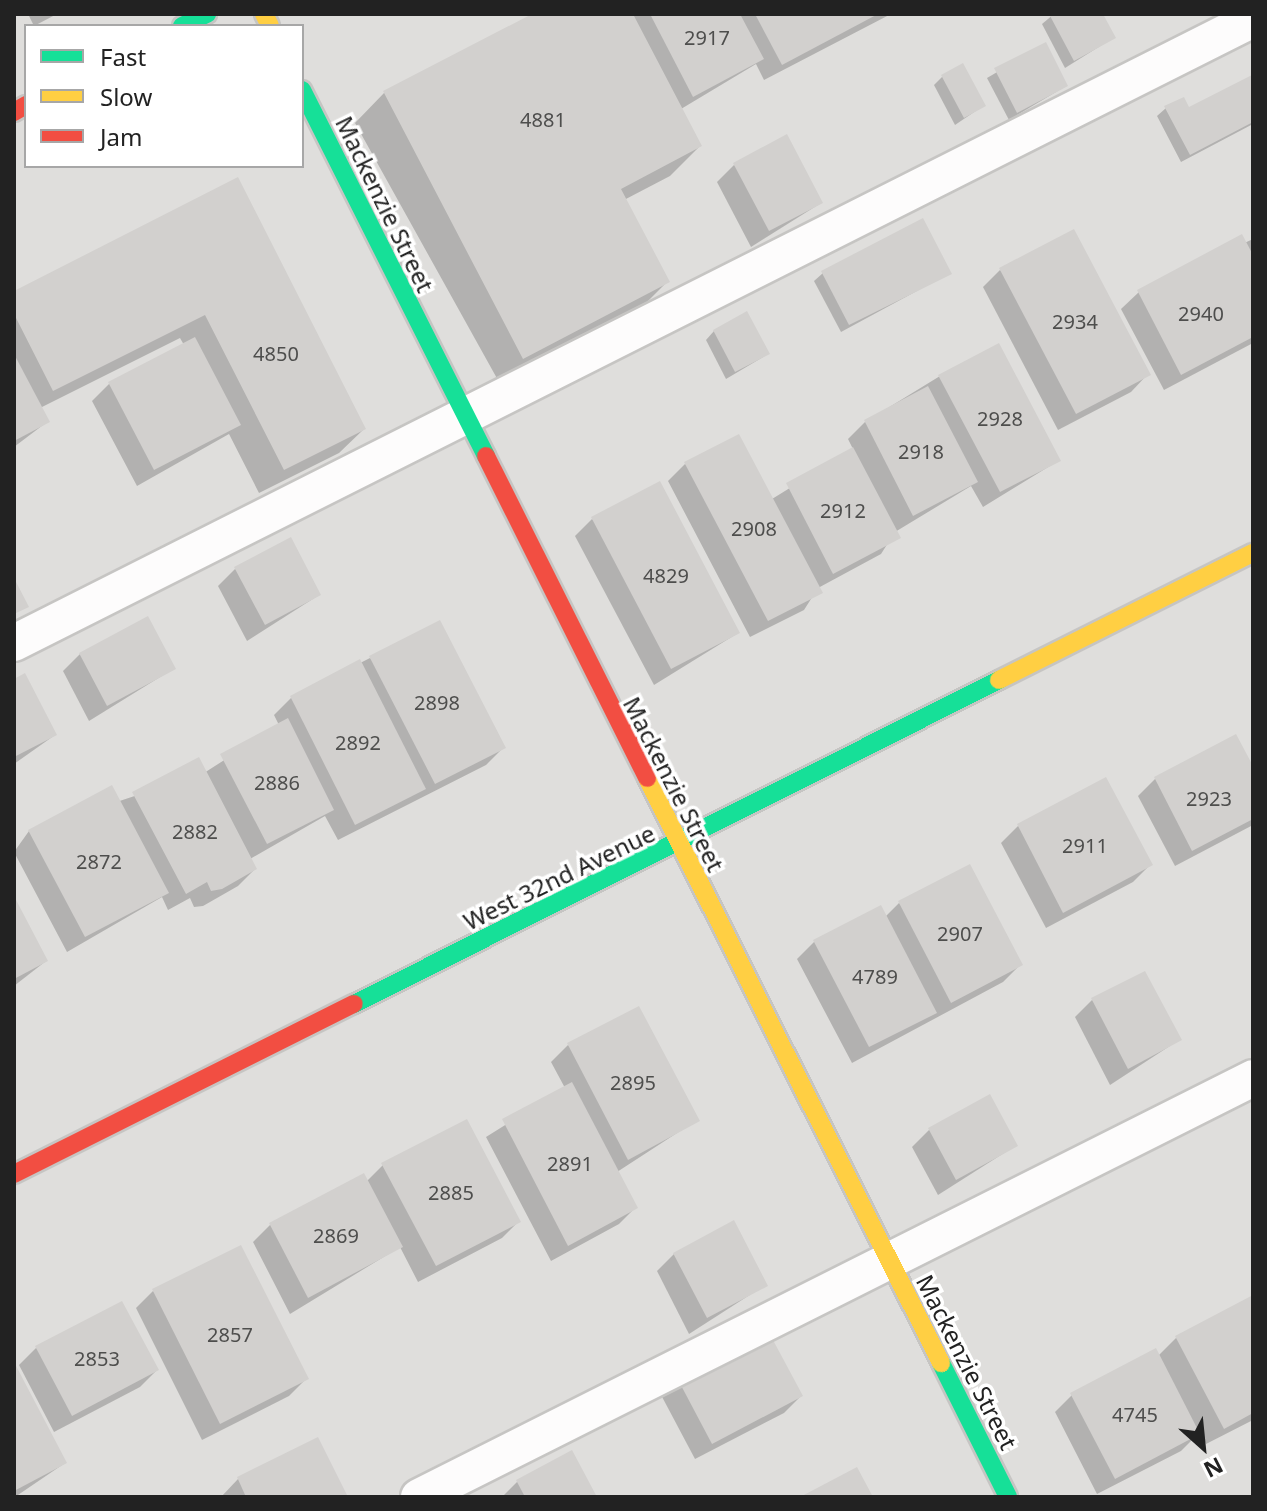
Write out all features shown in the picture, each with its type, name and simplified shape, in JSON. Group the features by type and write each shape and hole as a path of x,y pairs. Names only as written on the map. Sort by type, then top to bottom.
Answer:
{"street":[{"path":"186,24 207,14"},
{"name":"Mackenzie Street","path":"304,94 1008,1497"},
{"name":"West 32nd Avenue","path":"14,1174 678,844 1253,553"}],"lane":[{"path":"14,643 1253,19"},
{"path":"419,1497 1253,1078"}],"shaded area":[{"path":"14,14 1253,14 1253,1497 14,1497"}],"building":[{"path":"532,14 633,14 702,146 621,189 670,282 523,359 383,91"},
{"path":"650,14 740,14 764,59 693,97"},
{"path":"755,14 878,14 782,65"},
{"path":"1049,14 1103,14 1116,38 1074,61"},
{"path":"1046,42 1068,86 1017,113 994,68"},
{"path":"963,63 986,106 964,118 941,75"},
{"path":"1252,75 1253,122 1190,155 1164,106 1184,97 1189,107"},
{"path":"787,134 823,203 769,231 733,163"},
{"path":"238,177 366,429 284,470 205,315 53,391 14,314 14,291"},
{"path":"923,218 952,274 849,325 821,271"},
{"path":"1074,229 1151,375 1076,414 999,268"},
{"path":"1242,234 1253,255 1253,337 1181,375 1137,290"},
{"path":"747,311 770,354 735,372 713,330"},
{"path":"195,337 241,425 154,470 108,382"},
{"path":"999,343 1061,461 1000,492 938,375"},
{"path":"14,354 50,422 14,441"},
{"path":"928,386 978,482 913,516 864,420"},
{"path":"739,434 823,593 768,621 684,462"},
{"path":"853,447 901,538 833,574 786,483"},
{"path":"660,481 740,633 671,669 591,517"},
{"path":"291,537 321,595 265,625 234,567"},
{"path":"14,578 29,607 14,614"},
{"path":"148,616 176,669 107,706 79,653"},
{"path":"440,620 506,748 435,784 369,656"},
{"path":"360,659 426,789 355,825 290,696"},
{"path":"25,673 57,735 14,757 14,679"},
{"path":"288,718 334,810 267,844 220,754"},
{"path":"1236,734 1253,766 1253,819 1192,851 1154,777"},
{"path":"199,757 257,869 222,889 211,891 207,882 186,894 132,792"},
{"path":"1106,777 1153,865 1063,913 1017,824"},
{"path":"112,785 169,893 85,937 28,830"},
{"path":"970,864 1023,965 951,1003 898,901"},
{"path":"14,896 48,961 14,979"},
{"path":"881,905 937,1013 869,1047 813,940"},
{"path":"1145,971 1182,1040 1128,1069 1091,998"},
{"path":"639,1006 700,1121 628,1160 567,1043"},
{"path":"572,1082 638,1208 568,1246 502,1119"},
{"path":"990,1094 1018,1146 956,1180 928,1128"},
{"path":"467,1119 521,1222 436,1266 381,1163"},
{"path":"364,1173 403,1247 308,1298 269,1223"},
{"path":"734,1220 768,1286 707,1318 673,1253"},
{"path":"241,1245 309,1379 220,1424 152,1289"},
{"path":"1253,1295 1253,1413 1224,1429 1175,1336"},
{"path":"122,1301 159,1370 72,1416 35,1346"},
{"path":"766,1327 803,1396 712,1444 675,1374"},
{"path":"1156,1348 1200,1434 1115,1479 1070,1393"},
{"path":"14,1362 67,1463 14,1491"},
{"path":"318,1437 348,1497 246,1497 237,1477"},
{"path":"572,1450 597,1497 525,1497 516,1480"},
{"path":"857,1467 873,1497 800,1497"}],"traffic: fast":[{"path":"186,24 207,14"},
{"path":"304,94 486,456"},
{"path":"354,1004 999,680"},
{"path":"941,1363 1008,1497"}],"traffic: slow":[{"path":"264,14 269,24"},
{"path":"999,680 1253,553"},
{"path":"647,778 941,1363"}],"traffic: jam":[{"path":"14,112 24,106"},
{"path":"486,456 647,778"},
{"path":"14,1174 354,1004"}]}
